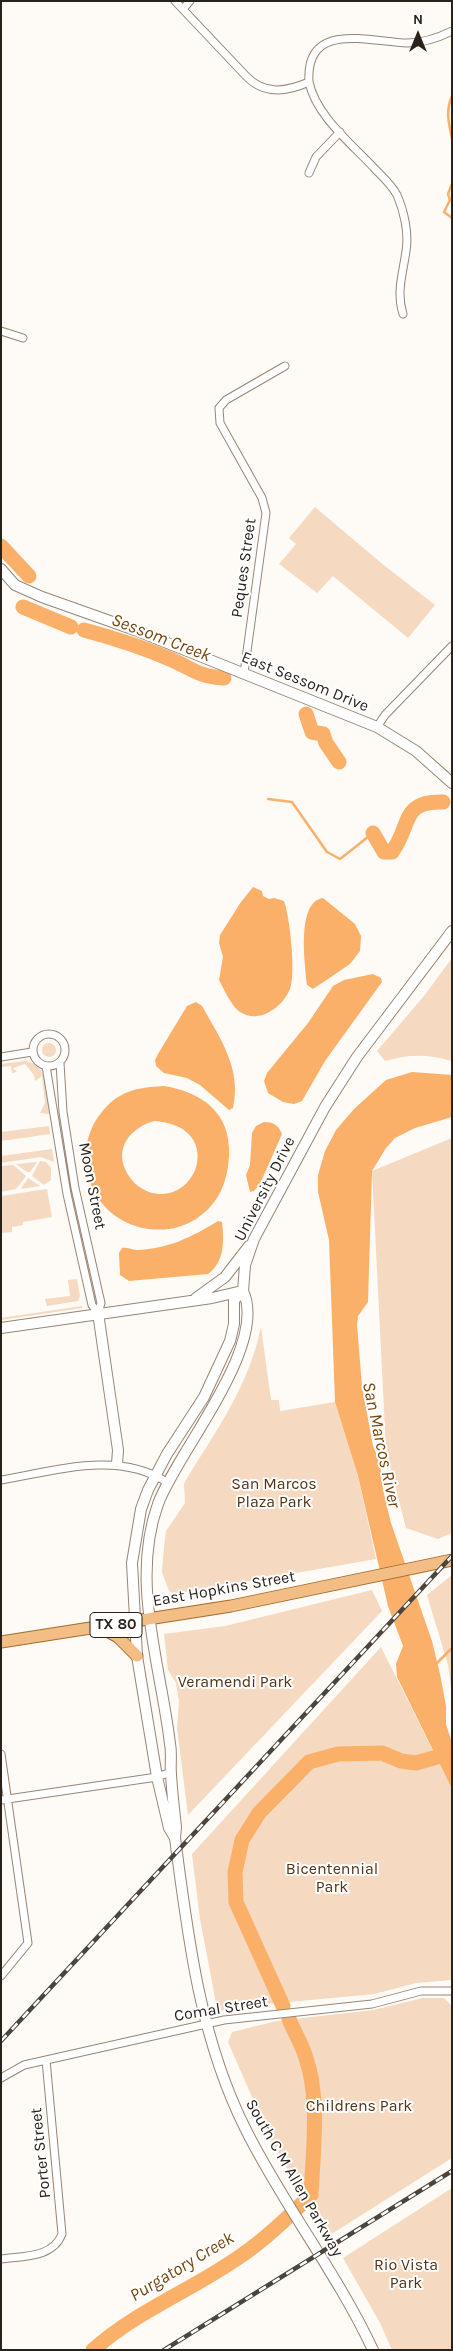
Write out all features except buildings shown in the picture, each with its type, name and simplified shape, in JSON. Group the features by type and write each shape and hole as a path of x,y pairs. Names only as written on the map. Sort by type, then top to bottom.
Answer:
{"main road":[{"name":"East Hopkins Street","path":"1,1642 228,1607 452,1560"},
{"path":"100,1628 118,1638 138,1656"}],"street":[{"path":"175,1 258,87 281,91 309,82"},
{"path":"182,9 190,1"},
{"path":"403,314 399,291 407,244 405,223 400,204 393,188 340,132 314,101 309,82 311,60 319,49 330,41 347,38 414,43 439,37 452,31"},
{"path":"309,174 316,157 340,132"},
{"path":"1,331 23,338"},
{"name":"Peques Street","path":"244,673 266,513 262,498 220,422 218,413 226,400 285,366"},
{"name":"East Sessom Drive","path":"1,569 15,585 42,597 244,673 377,728 416,751 452,783"},
{"path":"377,728 382,718 452,646"},
{"name":"University Drive","path":"242,1291 245,1266 254,1239 337,1086 452,931"},
{"path":"47,1034 55,1035 64,1044 64,1055 60,1063 46,1066 35,1059 32,1052 34,1042 39,1037 47,1034"},
{"path":"1,1057 32,1052"},
{"name":"Moon Street","path":"60,1063 63,1112 75,1188 101,1303 98,1313 118,1450 117,1464"},
{"name":"Moon Street","path":"46,1066 67,1194 92,1305 98,1313"},
{"path":"192,1301 214,1288 225,1277 254,1239"},
{"path":"1,1328 192,1301 242,1291"},
{"name":"South C M Allen Parkway","path":"175,1838 169,1828 157,1777 138,1656 132,1582 135,1536 141,1509 155,1475 204,1397 230,1341 234,1324 234,1300 242,1291 247,1300 247,1314 242,1344 225,1384 158,1503 149,1539 147,1583 150,1619 170,1743 176,1827 175,1838 194,1970 205,2024 227,2089 246,2131 280,2191 352,2307 373,2350"},
{"path":"182,1431 194,1439"},
{"path":"1,1480 94,1465 117,1464 132,1466 155,1475 168,1483"},
{"path":"135,1536 149,1539"},
{"path":"1,1754 4,1800 28,1943 1,1976"},
{"path":"4,1800 157,1777 171,1772"},
{"name":"Comal Street","path":"1,2078 15,2068 205,2024 252,2016 372,2004 421,1991 452,1991"},
{"name":"Porter Street","path":"1,2259 41,2253 51,2249 59,2243 62,2234 46,2060"}],"green space":[{"path":"315,507 435,605 408,638 333,576 317,593 279,564 296,544 289,538"},
{"path":"452,958 452,1061 418,1056 385,1061 377,1051 424,996"},
{"path":"46,1043 52,1043 56,1050 52,1057 46,1057 42,1053 42,1047"},
{"path":"25,1061 39,1068 43,1074 50,1112 48,1114 40,1113 45,1103 42,1076 35,1081 34,1075 25,1064 13,1068 17,1072 12,1073 11,1066 1,1067 1,1064"},
{"path":"49,1126 50,1134 1,1141 1,1132"},
{"path":"452,1138 452,1533 438,1539 406,1528 386,1450 372,1171"},
{"path":"52,1149 54,1162 41,1157 1,1163 1,1156"},
{"path":"40,1161 46,1162 51,1168 51,1180 44,1185 32,1176"},
{"path":"37,1162 30,1172 16,1164"},
{"path":"13,1165 26,1176 16,1189 1,1192 1,1166"},
{"path":"28,1178 40,1186 21,1189"},
{"path":"47,1189 52,1217 23,1222 23,1225 12,1227 12,1232 1,1233 1,1196"},
{"path":"77,1279 80,1296 78,1301 47,1306 45,1299 70,1296 68,1280"},
{"path":"82,1306 82,1308 1,1320 1,1318"},
{"name":"San Marcos Plaza Park","path":"261,1327 271,1400 279,1400 280,1411 335,1402 358,1476 376,1559 175,1594 169,1591 162,1572 166,1531 185,1503 184,1484 187,1478 221,1424 249,1368"},
{"path":"452,1575 452,1696 448,1665 427,1595"},
{"name":"Veramendi Park","path":"372,1590 382,1611 188,1815 177,1728 179,1701 176,1683 168,1670 164,1634 225,1626"},
{"name":"Bicentennial Park","path":"381,1647 452,1789 452,1980 416,1983 375,1994 257,2005 220,2011 217,2008 200,1919 192,1854"},
{"name":"Childrens Park","path":"423,1998 444,1998 452,2006 452,2158 333,2233 324,2235 269,2136 228,2042 232,2032 277,2021 373,2010"},
{"name":"Rio Vista Park","path":"452,2188 452,2350 392,2350 380,2323 343,2258"}],"shaded area":[{"path":"253,887 262,891 263,896 269,899 274,898 284,901 290,932 292,959 292,981 286,996 276,1008 262,1015 255,1016 240,1012 234,1006 219,980 223,957 219,943 220,935"},
{"path":"323,898 355,924 361,936 360,951 350,964 313,989 307,985 304,935 309,910 314,902"},
{"path":"373,974 381,978 382,982 325,1061 302,1101 294,1104 283,1102 268,1093 264,1081 267,1073 308,1023 333,986 344,980"},
{"path":"196,1002 202,1006 216,1030 232,1067 235,1094 233,1108 229,1110 200,1085 187,1078 164,1073 156,1066 155,1060 158,1054 187,1006"},
{"path":"412,1072 452,1075 452,1117 415,1128 395,1138 386,1148 372,1171 368,1302 358,1316 357,1325 362,1386 373,1446 380,1462 383,1490 391,1523 432,1641 440,1674 446,1706 446,1724 452,1743 452,1789 397,1677 396,1664 403,1646 388,1606 358,1476 335,1402 329,1240 318,1192 318,1175 325,1151 336,1130 354,1109 386,1080"},
{"path":"164,1086 190,1093 212,1107 225,1127 229,1155 224,1183 211,1206 190,1222 179,1227 162,1230 131,1224 115,1215 102,1204 93,1189 87,1173 86,1155 88,1138 96,1120 110,1103 130,1091","holes":["154,1121 176,1126 190,1136 197,1149 197,1164 191,1178 181,1188 166,1194 149,1192 141,1188 129,1177 123,1160 122,1152 124,1145 133,1132"]},
{"path":"264,1122 275,1125 282,1134 260,1184 254,1191 250,1192 246,1175 250,1165 252,1133 256,1126"},
{"path":"218,1221 222,1222 222,1250 218,1263 208,1274 129,1281 120,1275 119,1253 122,1248 137,1250 169,1245 189,1237"}],"waterway":[{"path":"452,96 448,112 452,139"},
{"path":"452,184 448,194 450,200 444,212 452,218"},
{"name":"Sessom Creek","path":"1,546 29,576"},
{"name":"Sessom Creek","path":"23,607 71,627"},
{"name":"Sessom Creek","path":"84,630 149,651 201,674 224,678"},
{"name":"Sessom Creek","path":"306,714 312,732 323,734 326,743 339,762"},
{"path":"268,799 292,802 327,852 340,859 373,833"},
{"name":"Sessom Creek","path":"373,833 384,852 392,852 413,810 429,803 443,802"},
{"path":"435,1665 452,1648"},
{"name":"Purgatory Creek","path":"283,2006 236,1902 235,1872 242,1840 259,1813 309,1762 338,1754 382,1753 401,1761 416,1763 444,1755"},
{"name":"Purgatory Creek","path":"93,2350 128,2323 242,2255 269,2234 311,2195 314,2144 313,2090 304,2053 289,2019"}],"railway":[{"path":"1,2041 452,1556"},
{"path":"164,2350 452,2171"}],"water label":[{"name":"San Marcos River","path":"381,1445"}]}
